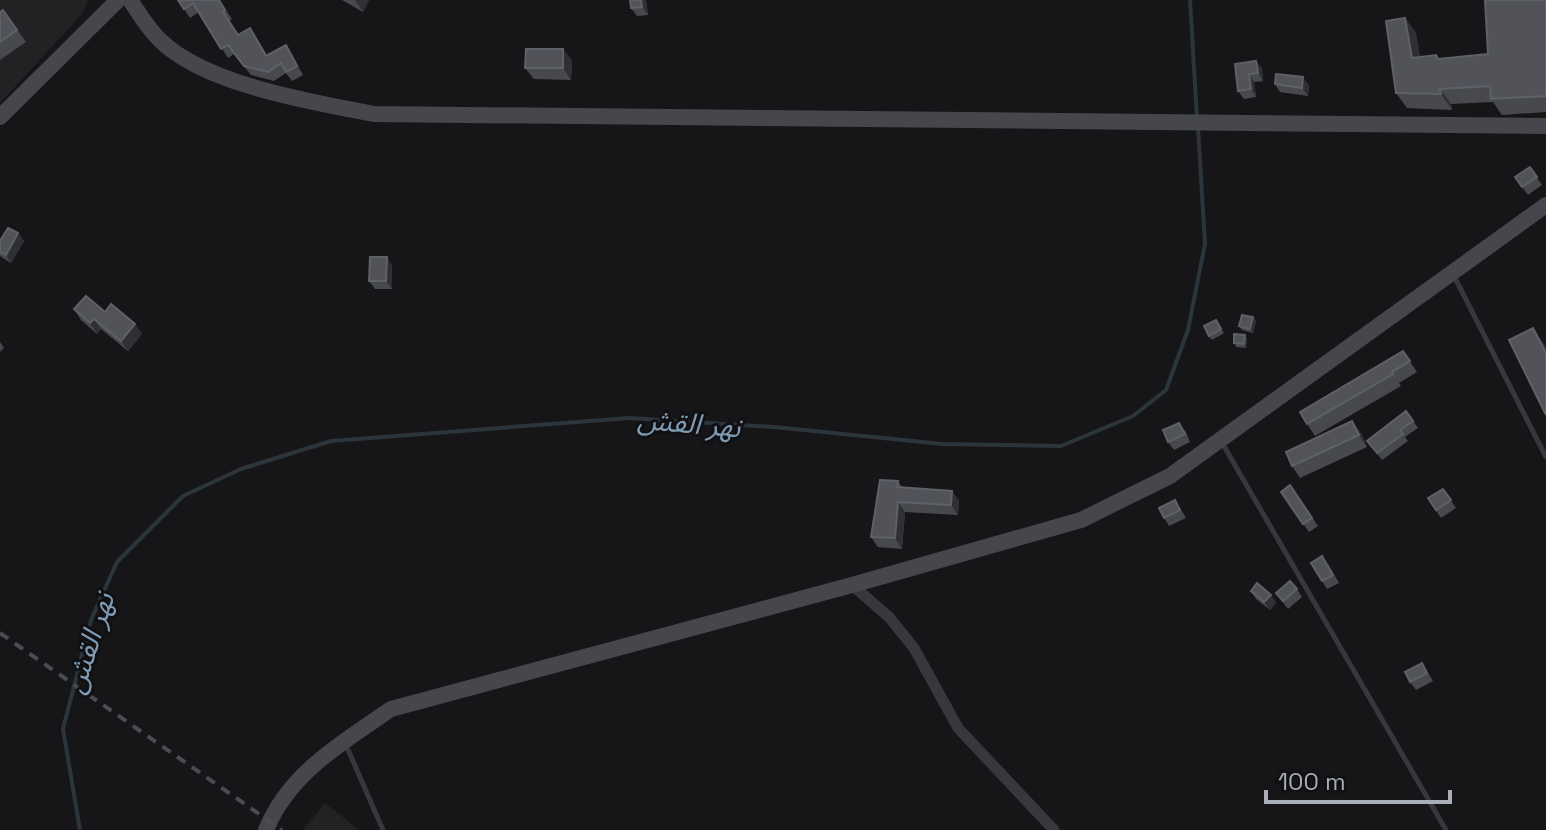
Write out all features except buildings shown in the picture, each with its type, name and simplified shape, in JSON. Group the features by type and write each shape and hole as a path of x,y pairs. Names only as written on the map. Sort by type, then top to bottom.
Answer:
{"street":[{"path":"0,117 118,0"},
{"path":"130,0 160,40 197,66 271,93 374,114 1546,126"},
{"path":"266,830 301,775 391,709 1081,520 1170,476 1546,205"},
{"path":"852,585 889,617 914,648 958,728 1054,830"}],"lane":[{"path":"1453,273 1546,457"},
{"path":"1221,440 1446,830"},
{"path":"344,741 383,830"}],"shaded area":[{"path":"0,0 88,0 83,13 0,103"},
{"path":"325,803 359,830 303,830"}],"waterway":[{"name":"نهر القش","path":"1190,0 1197,119"},
{"name":"نهر القش","path":"80,830 63,729 91,620 117,562 183,496 241,469 331,441 629,418 774,427 942,444 1061,446 1133,416 1166,390 1188,330 1205,244 1198,128"}],"railway":[{"path":"0,633 282,830"}]}
